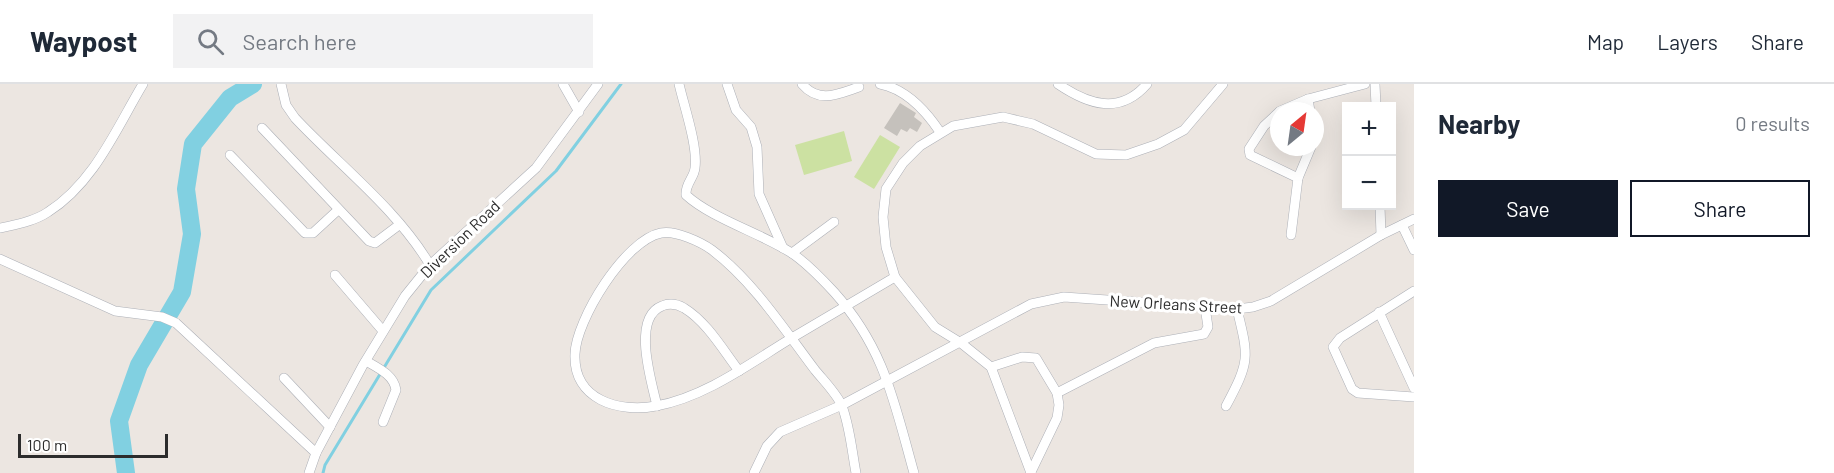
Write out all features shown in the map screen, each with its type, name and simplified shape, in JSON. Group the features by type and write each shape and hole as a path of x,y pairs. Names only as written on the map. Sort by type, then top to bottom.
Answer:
{"street":[{"path":"0,228 46,213 74,191 108,145 143,84"},
{"path":"281,84 286,105 295,118 399,225 430,265"},
{"path":"563,84 579,112"},
{"name":"Diversion Road","path":"309,473 316,453 330,427 405,296 430,265 536,168 598,84"},
{"path":"680,84 694,146 695,169 686,188 686,195 788,251 822,279 847,306 872,342 888,381 914,473"},
{"path":"727,84 736,110 751,127 757,147 759,194 788,251"},
{"path":"802,84 808,91 822,97 858,85 870,84"},
{"path":"880,84 894,87 928,114 940,132"},
{"path":"1058,84 1073,94 1106,105 1122,103 1139,93 1147,84"},
{"path":"1031,472 991,367 962,343 934,327 896,277 886,247 883,217 886,189 903,163 940,132 953,126 1003,117 1033,124 1096,154 1126,155 1158,144 1184,130 1223,84"},
{"path":"1301,102 1365,84"},
{"path":"1375,84 1376,102"},
{"path":"1270,120 1264,126 1249,152 1254,157 1298,178"},
{"path":"262,128 369,241 375,243 399,225"},
{"path":"230,155 305,233 313,233 338,210"},
{"path":"1292,235 1298,178 1307,156"},
{"path":"1380,210 1381,235"},
{"name":"New Orleans Street","path":"756,473 758,463 767,446 780,432 842,405 962,343 1031,304 1064,297 1237,309 1253,307 1271,301 1381,235 1414,219"},
{"path":"788,251 834,222"},
{"path":"1402,225 1414,250"},
{"path":"856,473 842,405 791,338 741,277 710,248 684,237 662,233 641,242 616,267 582,327 574,352 575,369 586,388 604,404 630,408 657,406 698,392 739,371 791,338 896,277"},
{"path":"0,259 115,311 162,317 176,323 316,453"},
{"path":"335,275 383,331"},
{"path":"1414,291 1379,312 1333,346 1352,389 1358,393 1414,397"},
{"path":"657,406 644,342 653,312 662,306 674,304 684,307 710,332 739,371"},
{"path":"1057,393 1154,343 1204,334 1208,327 1205,307"},
{"path":"1226,406 1245,370 1248,352 1237,309"},
{"path":"1379,312 1414,388"},
{"path":"991,367 1022,357 1036,358 1057,393 1057,418 1031,472"},
{"path":"366,361 393,380 396,390 383,422"},
{"path":"284,378 330,427"}],"green space":[{"path":"844,131 852,161 804,175 795,145"},
{"path":"880,135 900,147 874,189 854,177"}],"building":[{"path":"900,103 916,113 914,117 922,123 917,132 910,128 907,132 901,129 897,136 884,128"}],"waterway":[{"path":"126,473 119,421 139,365 182,292 192,234 186,189 193,144 230,98 253,84"},
{"path":"323,473 325,465 431,290 556,171 621,84"}]}
